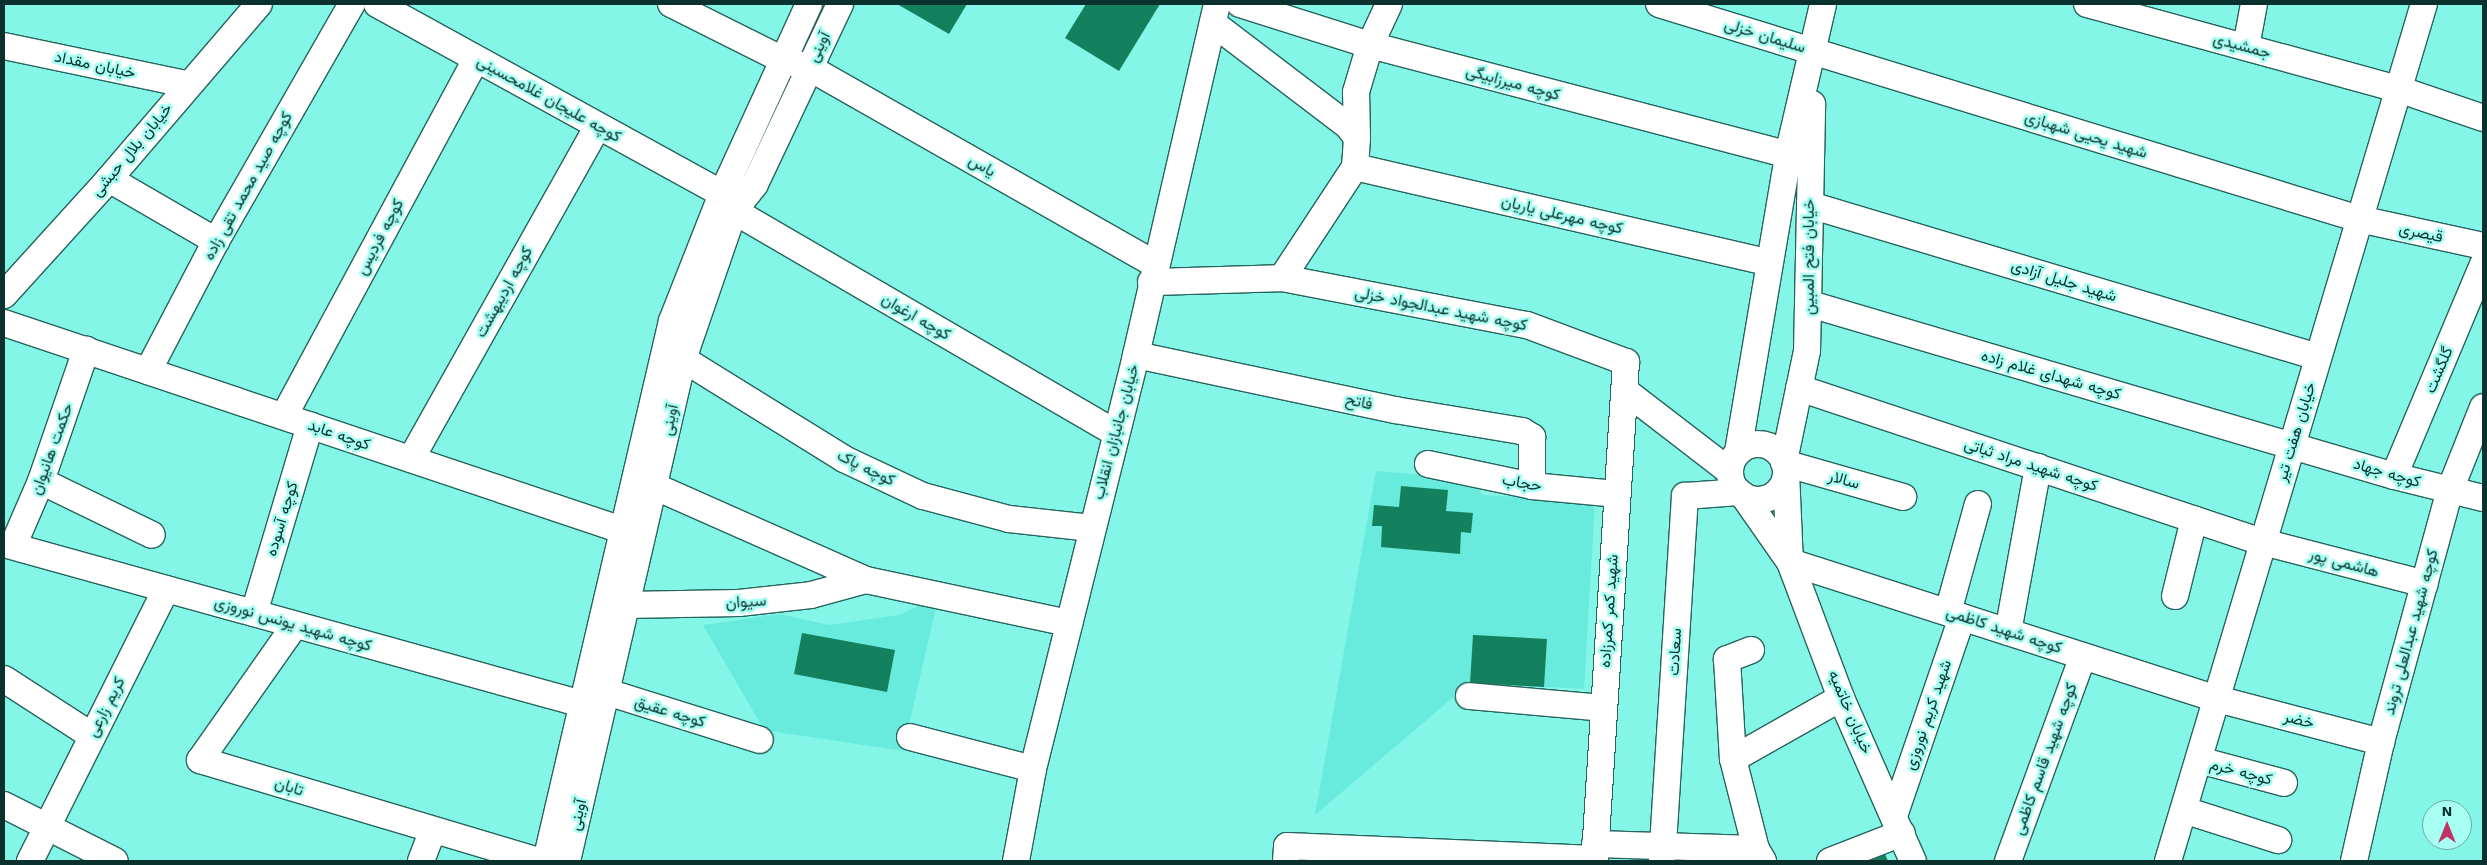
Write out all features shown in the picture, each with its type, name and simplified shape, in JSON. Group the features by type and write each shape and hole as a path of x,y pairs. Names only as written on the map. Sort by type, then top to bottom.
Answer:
{"street":[{"name":"خیابان بلال حبشی","path":"4,295 109,179 186,84 259,4"},
{"name":"کوچه صید محمد تقی زاده","path":"148,371 216,241 352,4"},
{"name":"کوچه علیجان غلامحسینی","path":"376,4 598,126 728,203"},
{"name":"یاس","path":"670,4 783,60 808,67 1153,273"},
{"name":"آوینی","path":"546,861 622,530 675,351 728,203 783,60 809,4"},
{"name":"آوینی","path":"728,203 755,184 808,67 840,4"},
{"name":"کوچه میرزابیگی","path":"1240,4 1370,45 1788,155"},
{"path":"1282,278 1355,167 1357,138 1356,92 1370,45 1389,4"},
{"name":"سلیمان خزلی","path":"1659,4 1813,50"},
{"name":"خیابان فتح المبین","path":"1737,477 1759,342 1768,262 1788,155 1823,4"},
{"name":"جمشیدی","path":"2087,4 2398,88 2483,118"},
{"path":"2246,47 2254,4"},
{"name":"خیابان هفت تیر","path":"2168,861 2424,4"},
{"path":"1215,13 1348,126 1357,138"},
{"name":"خیابان جانبازان انقلاب","path":"1016,861 1033,769 1136,355 1153,273 1215,13"},
{"name":"خیابان مقداد","path":"4,46 186,84"},
{"name":"خیابان فتح المبین","path":"1785,465 1807,351 1810,304 1813,50"},
{"name":"شهید یحیی شهبازی","path":"1813,50 2359,219"},
{"name":"کوچه فردیس","path":"284,416 476,59"},
{"name":"کوچه اردیبهشت","path":"411,459 598,126"},
{"name":"کوچه مهرعلی یاریان","path":"1355,167 1768,262"},
{"path":"109,179 216,241"},
{"name":"کوچه ارغوان","path":"728,203 1116,433"},
{"name":"شهید جلیل آزادی","path":"1810,205 2318,357"},
{"name":"قیصری","path":"2359,219 2483,246"},
{"name":"گلگشت","path":"2394,476 2483,264"},
{"name":"کوچه شهید عبدالجواد خزلی","path":"1153,273 1282,278 1527,325 1626,362"},
{"name":"کوچه شهدای غلام زاده","path":"1810,304 2292,446"},
{"name":"کوچه عابد","path":"4,322 622,530"},
{"name":"حکمت هانیوان","path":"8,545 42,481 86,350"},
{"name":"آوینی","path":"567,861 607,692 624,605 656,487 675,351"},
{"name":"کوچه پاک","path":"675,351 844,459 923,496 1009,519 1092,528"},
{"name":"فاتح","path":"1136,355 1395,410 1522,431 1532,437 1532,486"},
{"name":"شهید کمر کمرزاده","path":"1595,855 1616,494 1626,362"},
{"name":"کوچه شهید مراد ثباتی","path":"1800,388 2263,542"},
{"path":"1624,390 1737,477 1758,500 1768,498 1778,492 1785,465 1778,452 1758,443 1737,477"},
{"name":"کوچه شهید عبدالعلی تروند","path":"2354,861 2381,742 2450,490 2483,406"},
{"name":"کوچه آسوده","path":"254,613 310,425"},
{"name":"کوچه جهاد","path":"2292,446 2394,476 2483,498"},
{"name":"حجاب","path":"1428,464 1532,486 1616,494"},
{"name":"خیابان خاتمیه","path":"1785,465 1790,562"},
{"name":"سالار","path":"1785,465 1903,497"},
{"path":"2008,632 2038,467"},
{"name":"خیابان خاتمیه","path":"1737,477 1790,562 1842,698 1913,861"},
{"name":"سعادت","path":"1663,854 1685,496 1737,477"},
{"path":"42,481 152,535"},
{"path":"622,530 656,487 866,580 1069,623"},
{"name":"شهید کریم نوروزی","path":"1898,823 1955,615 1978,504"},
{"path":"2175,596 2194,519"},
{"name":"هاشمی پور","path":"2263,542 2425,584"},
{"name":"کوچه شهید یونس نوروزی","path":"8,545 582,704"},
{"name":"کوچه شهید کاظمی","path":"1790,562 2216,699"},
{"name":"سیوان","path":"624,605 739,604 811,595 866,580"},
{"name":"کریم زارعی","path":"30,861 46,825 166,589"},
{"name":"تابان","path":"296,625 200,760 538,861"},
{"path":"1286,854 1760,855 1733,759 1727,659 1751,650"},
{"name":"کوچه شهید قاسم کاظمی","path":"2008,861 2083,656"},
{"path":"4,679 92,736"},
{"path":"582,704 607,692"},
{"name":"کوچه عقیق","path":"607,692 760,740"},
{"path":"1469,696 1603,708"},
{"path":"1733,759 1842,698"},
{"name":"خضر","path":"2216,699 2381,742"},
{"path":"910,737 1033,769"},
{"name":"کوچه خرم","path":"2199,760 2284,783"},
{"path":"4,805 115,861"},
{"path":"2184,810 2278,840"},
{"path":"1830,861 1898,823"},
{"path":"421,861 433,830"}],"shaded area":[{"path":"1376,471 1475,479 1482,495 1595,501 1584,689 1470,683 1315,815"},
{"path":"925,602 937,603 903,751 764,730 703,625 780,614 829,625 900,615"}],"building":[{"path":"897,4 967,4 949,34"},
{"path":"1086,4 1160,4 1119,71 1065,38"},
{"path":"1401,486 1448,490 1446,511 1473,513 1471,533 1461,532 1460,554 1381,547 1382,526 1372,526 1374,505 1399,507"},
{"path":"802,633 895,650 887,692 794,674"},
{"path":"1473,635 1547,639 1544,687 1470,683"},
{"path":"1883,849 1888,861 1852,861"}]}
